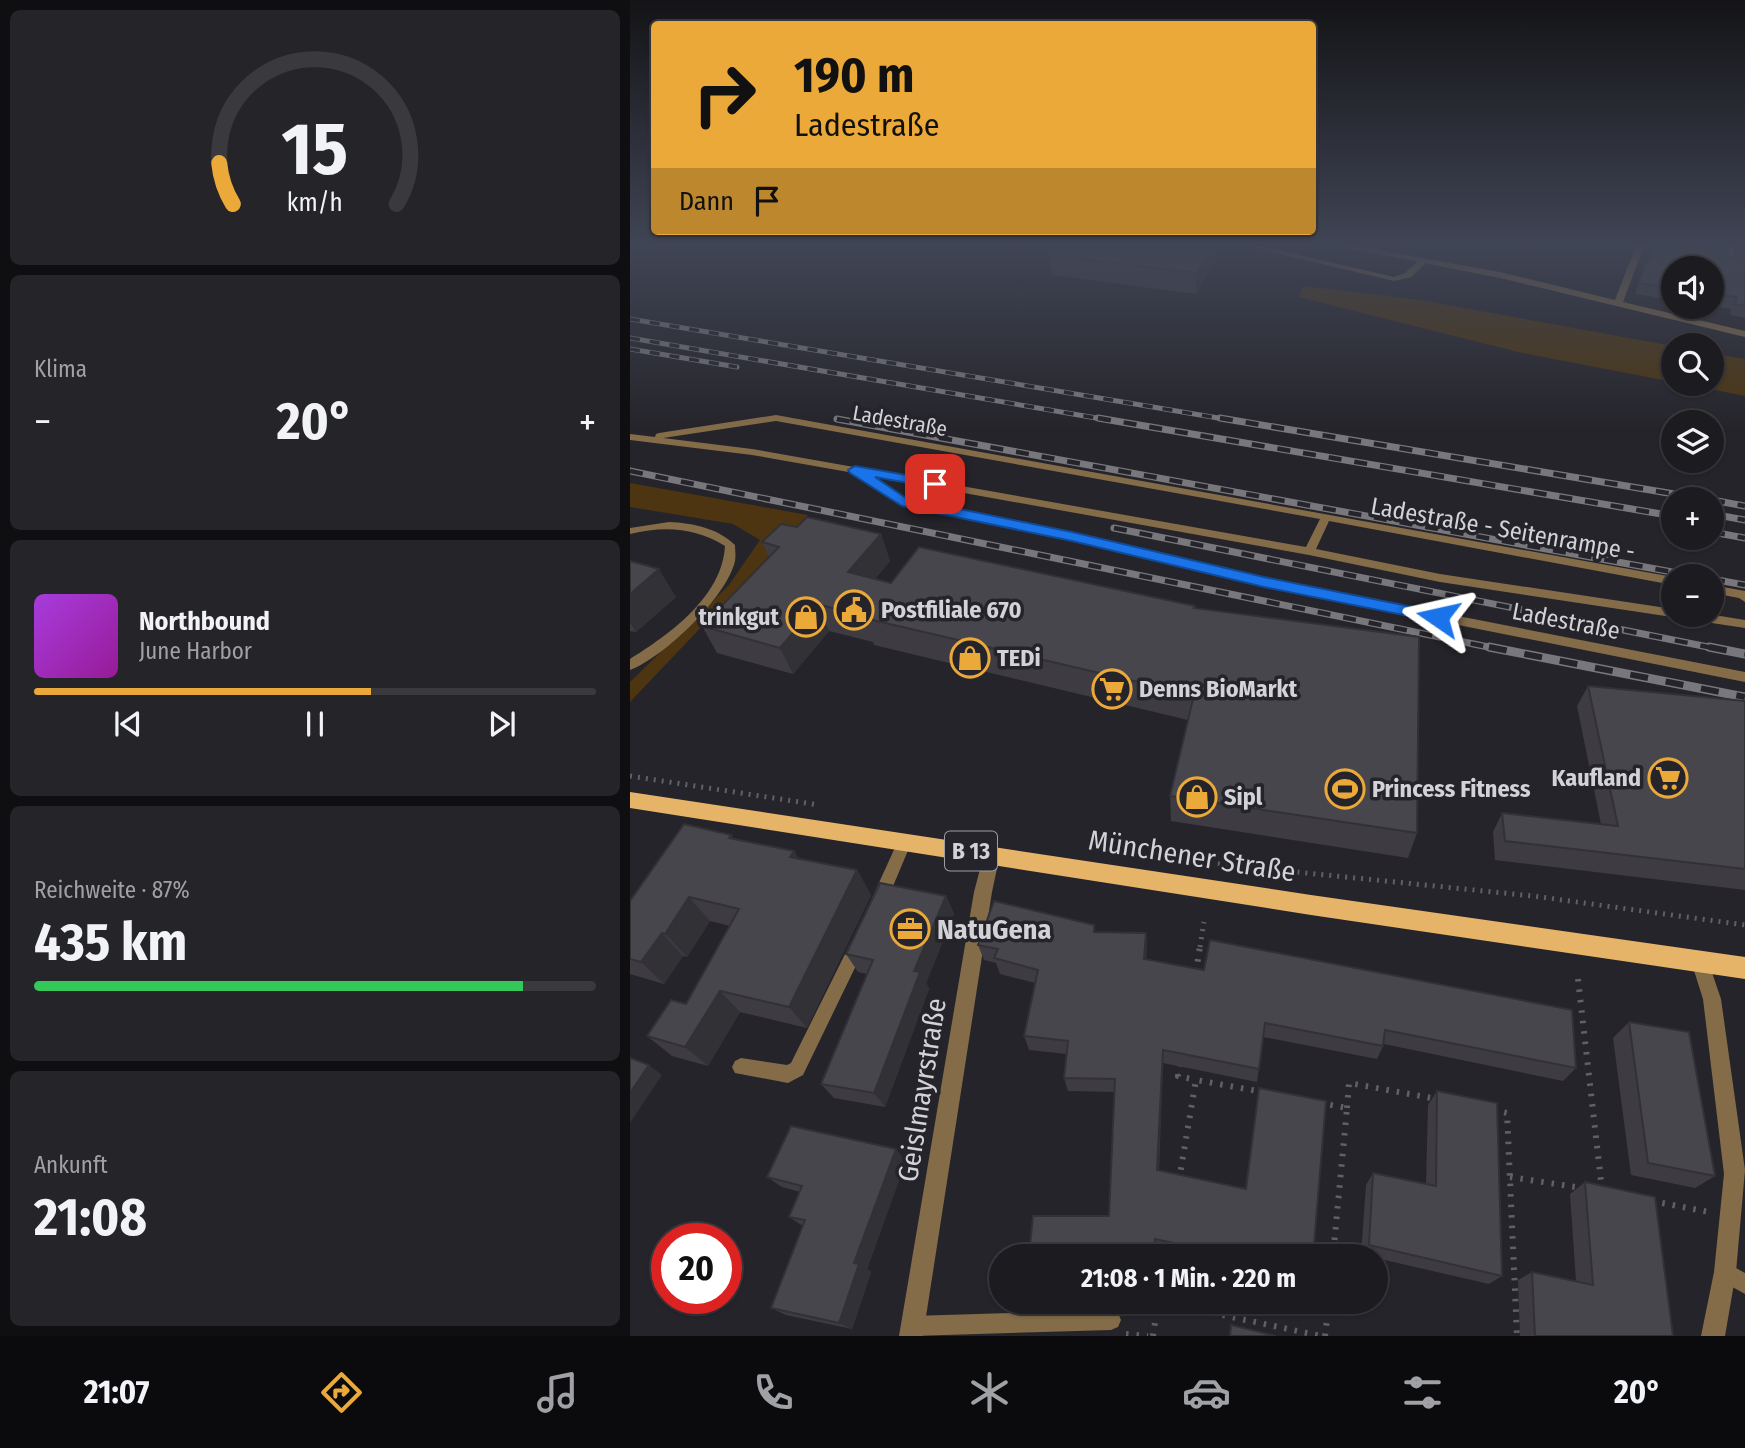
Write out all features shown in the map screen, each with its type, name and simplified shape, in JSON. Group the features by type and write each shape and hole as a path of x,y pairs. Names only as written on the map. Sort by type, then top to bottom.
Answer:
{"main road":[{"name":"Münchener Straße","path":"630,800 1311,905 1745,968"}],"street":[{"path":"1624,305 1745,334"},
{"path":"694,831 709,811"},
{"name":"Geislmayrstraße","path":"911,1331 983,892 992,854"},
{"path":"1700,961 1712,999 1738,1132 1725,1272 1713,1336"}],"lane":[{"name":"Ladestraße","path":"636,438 776,418 1326,517"},
{"name":"Ladestraße","path":"636,438 752,452 1309,551 1440,578 1661,611"},
{"name":"Ladestraße","path":"855,470 902,502 1072,536 1264,582 1745,677"},
{"path":"1309,551 1326,517"},
{"name":"Ladestraße - Seitenrampe -","path":"1326,517 1661,579"},
{"path":"630,531 667,524 694,527 713,533 730,545 732,558 719,584 682,626 630,665"},
{"path":"1724,592 1745,596"},
{"path":"1724,621 1745,624"},
{"path":"873,913 905,841"},
{"path":"741,1067 788,1074 797,1069 862,937"},
{"path":"1725,1272 1745,1284"},
{"path":"911,1331 1111,1320"}],"path":[{"path":"630,776 830,807"},
{"path":"1167,858 1533,896 1745,925"},
{"path":"1193,986 1204,922"},
{"path":"1578,979 1602,1191"},
{"path":"1182,1050 1178,1076 1278,1095"},
{"path":"1177,1189 1196,1080"},
{"path":"1334,1244 1349,1083 1441,1100"},
{"path":"1306,1100 1347,1108"},
{"path":"1481,1108 1507,1113 1517,1336"},
{"path":"1510,1177 1615,1193"},
{"path":"1640,1198 1730,1216"},
{"path":"1153,1336 1157,1314"},
{"path":"1217,1314 1323,1336 1327,1314"}],"shaded area":[{"path":"1332,305 1449,305 1661,344 1661,380 1518,352"},
{"path":"1724,355 1745,359 1745,396 1724,392"},
{"path":"630,483 808,515 630,702 630,682 729,585 760,540 733,524 630,507"}],"building":[{"path":"807,517 881,534 848,572 891,583 919,547 1195,606 1194,608 1419,637 1417,833 1170,796 1194,695 864,618 865,616 817,604 780,648 702,626 779,547 762,542 781,524 797,527"},
{"path":"630,561 659,569 630,594"},
{"name":"Kaufland","path":"1588,686 1745,701 1745,869 1505,841 1502,813 1618,826"},
{"path":"684,824 731,835 729,838 794,851 790,857 857,870 789,1007 720,991 685,1047 647,1036 671,1000 686,1004 739,909 689,897 665,934 662,933 641,962 630,959 630,901"},
{"path":"880,883 946,896 914,971 920,972 874,1093 821,1084 873,960 846,954"},
{"path":"994,901 1094,925 1094,932 1146,933 1144,959 1204,970 1210,940 1572,1010 1576,1068 1385,1030 1383,1046 1265,1023 1259,1069 1163,1050 1157,1170 1246,1189 1259,1088 1326,1101 1314,1244 1178,1244 1155,1239 1155,1244 1030,1244 1033,1216 1109,1216 1115,1079 1064,1078 1068,1041 1024,1036 1038,970 994,958 998,949 978,945"},
{"path":"1629,1022 1689,1032 1715,1176 1648,1163"},
{"path":"630,1058 649,1065 630,1093"},
{"path":"1437,1091 1497,1103 1502,1276 1388,1249 1388,1244 1369,1244 1373,1173 1436,1186"},
{"path":"791,1126 896,1149 854,1263 859,1264 839,1323 771,1308 805,1220 789,1217 802,1186 767,1177"},
{"path":"1585,1182 1655,1197 1673,1336 1535,1336 1532,1272 1593,1285"},
{"path":"1231,1325 1276,1336 1230,1336"}],"railway":[{"path":"630,319 1230,420"},
{"path":"630,338 1108,420"},
{"path":"630,349 737,367"},
{"path":"1098,418 1661,514"},
{"path":"1220,418 1661,492"},
{"path":"840,420 837,419 1661,570"},
{"path":"630,471 1498,649"},
{"path":"1724,502 1745,506"},
{"path":"1724,516 1745,520"},
{"path":"1114,528 1718,649"},
{"path":"1724,534 1745,538"},
{"path":"1724,581 1745,585"},
{"path":"1489,647 1745,697"},
{"path":"1709,647 1745,654"}],"place":[{"name":"Postfiliale 670","path":"854,610"},
{"name":"trinkgut","path":"806,617"},
{"name":"TEDi","path":"970,658"},
{"name":"Denns BioMarkt","path":"1112,689"},
{"name":"Kaufland","path":"1668,778"},
{"name":"Princess Fitness","path":"1345,789"},
{"name":"Sipl","path":"1197,797"},
{"name":"NatuGena","path":"910,929"}],"route":[{"path":"935,484 855,470 902,502 1072,536 1264,582 1438,617"}]}
